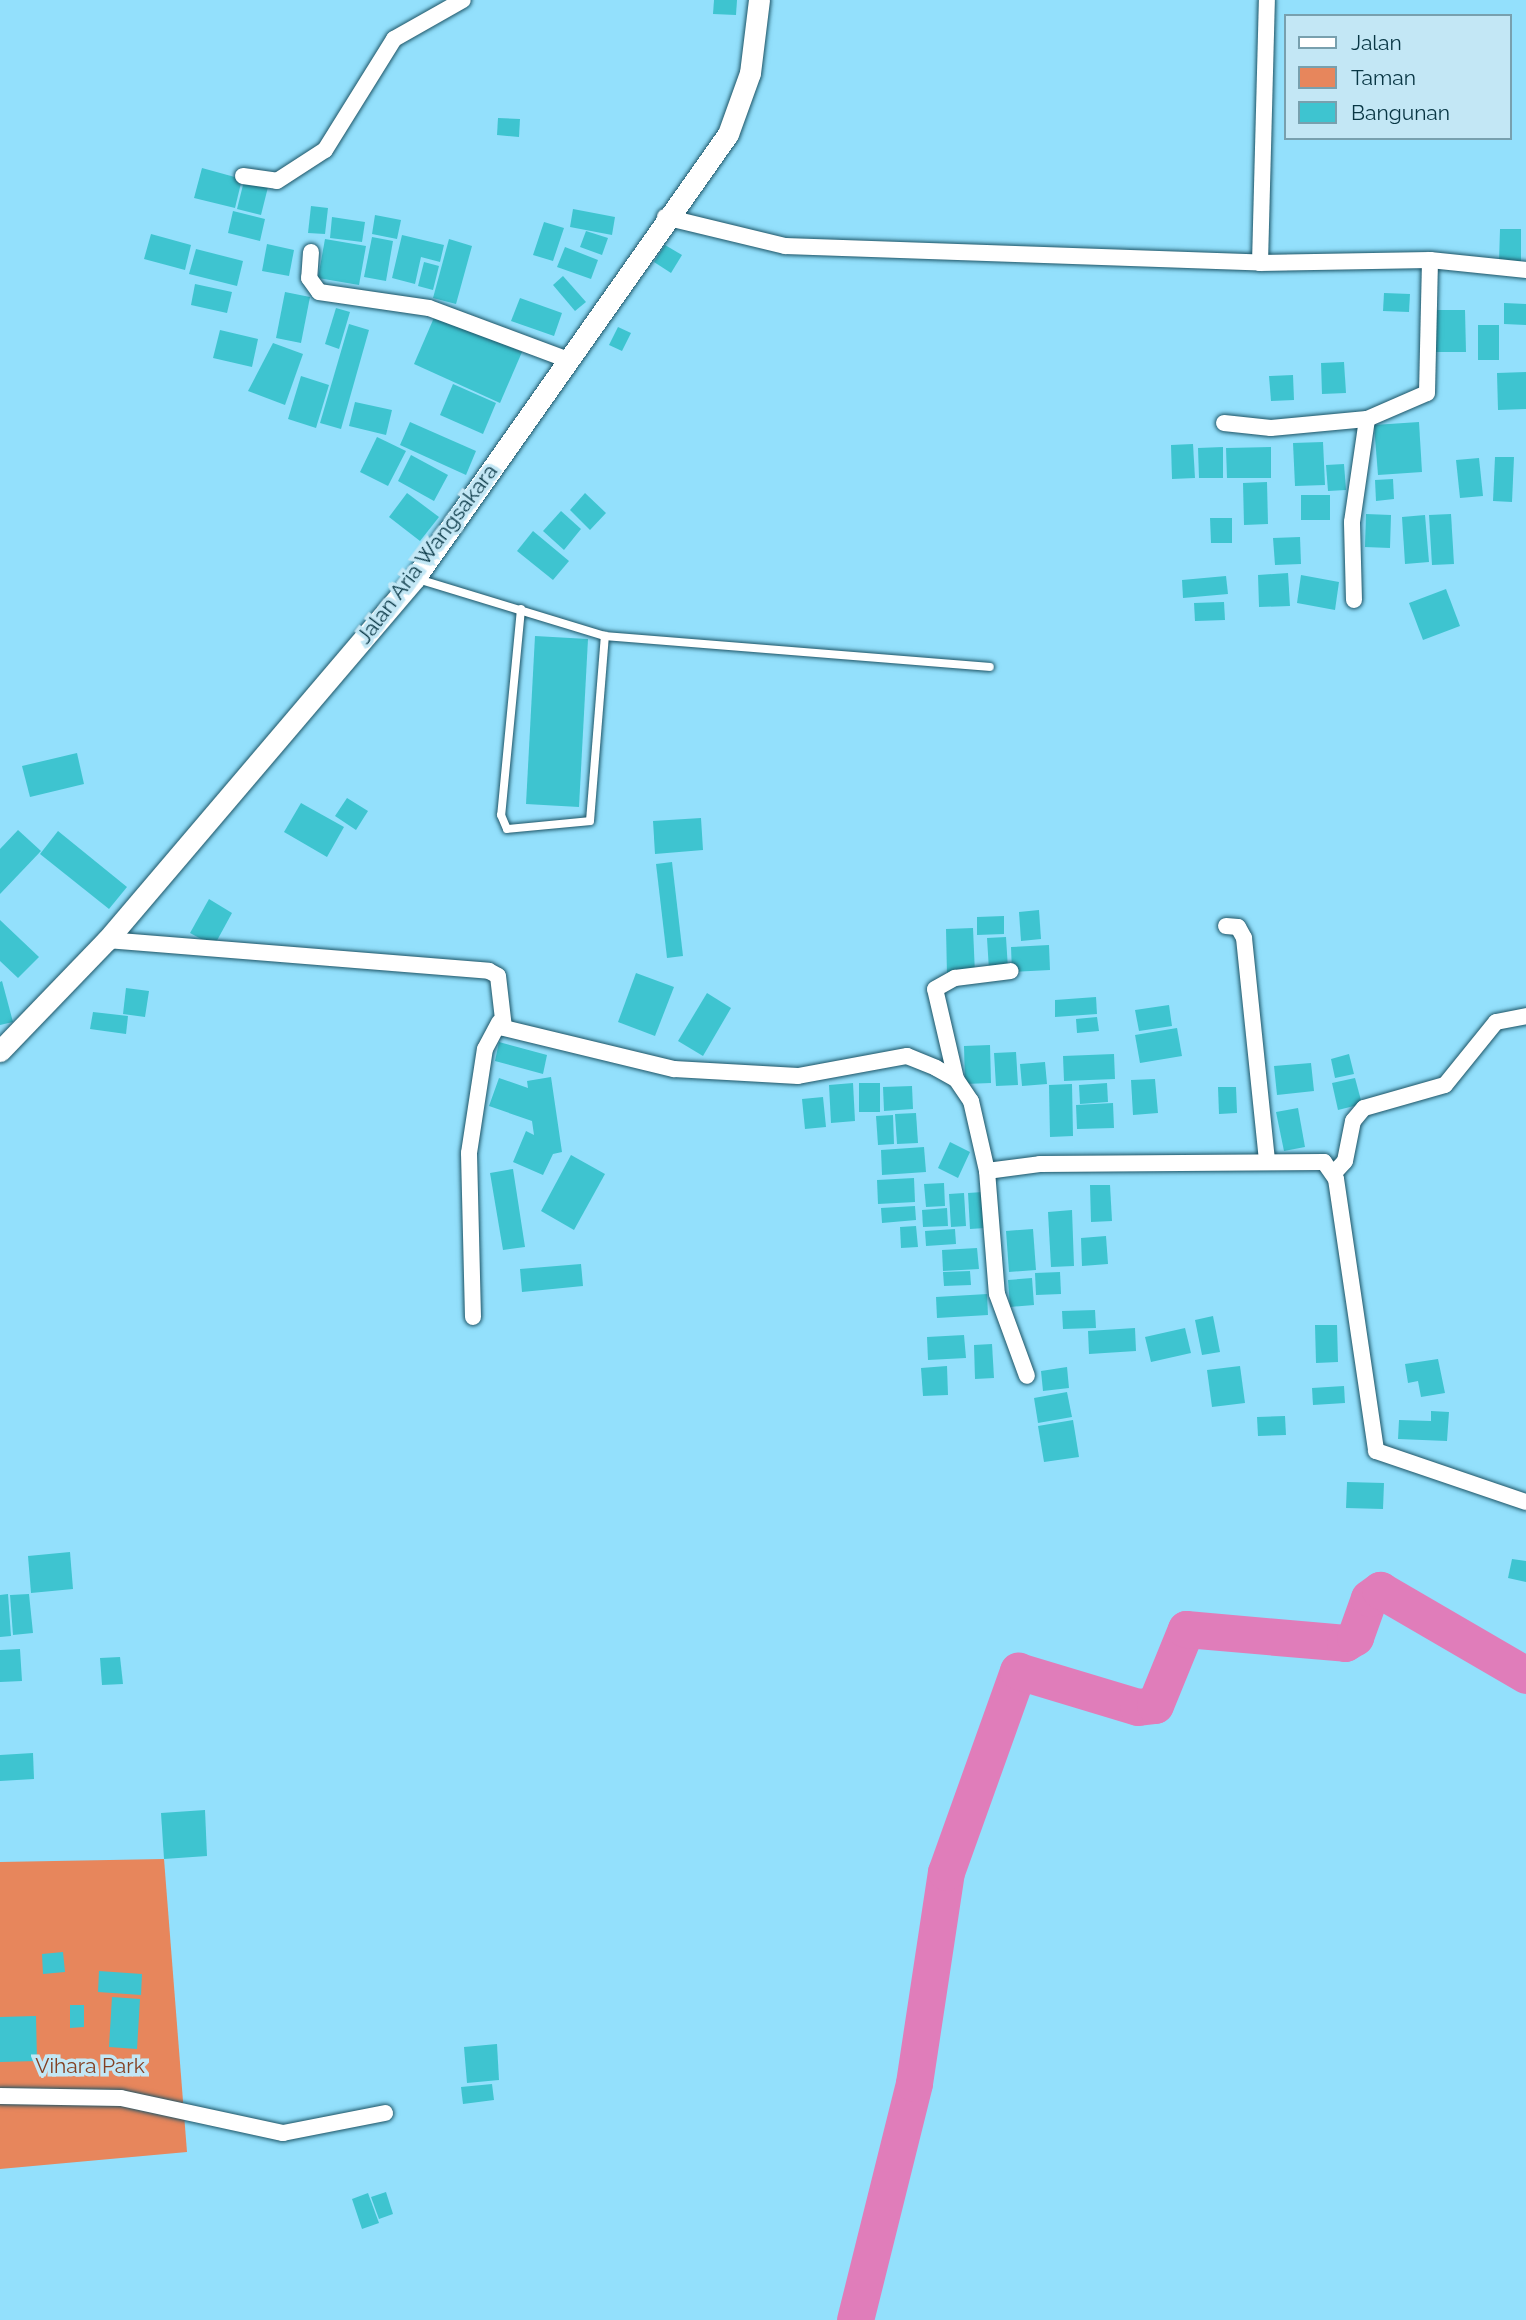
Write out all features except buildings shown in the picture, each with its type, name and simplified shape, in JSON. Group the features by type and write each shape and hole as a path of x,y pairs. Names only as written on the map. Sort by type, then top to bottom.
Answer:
{"street":[{"path":"243,177 277,181 325,150 394,39 463,0"},
{"name":"Jalan Aria Wangsakara","path":"0,1051 107,940 415,578 665,217 728,134 741,106 759,0"},
{"path":"1260,263 1267,0"},
{"path":"665,217 785,246 1260,263 1430,260 1526,270"},
{"path":"311,252 309,278 319,292 429,308 568,360"},
{"path":"1224,424 1271,428 1367,419 1427,393 1430,260"},
{"path":"1354,600 1352,522 1367,419"},
{"path":"1226,926 1238,927 1244,938 1267,1160"},
{"path":"107,940 489,971 498,975 499,1023 485,1049 469,1153 473,1317"},
{"path":"1011,971 955,978 935,989 956,1079 971,1101 987,1171 997,1294 1027,1376"},
{"path":"1334,1172 1345,1160 1353,1121 1364,1108 1445,1085 1488,1029 1526,1016"},
{"path":"499,1023 674,1069 798,1076 907,1056 956,1079"},
{"path":"987,1171 1040,1164 1316,1159 1334,1172 1376,1451 1526,1502"},
{"path":"0,2096 121,2098 283,2133 386,2113"}],"lane":[{"path":"415,578 604,636 990,667"},
{"path":"521,609 501,815 507,829 590,821 604,636"}],"green space":[{"name":"Vihara Park","path":"164,1859 187,2152 0,2169 0,1862"}],"waterway":[{"path":"855,2320 914,2083 946,1872 1018,1671 1138,1707 1155,1705 1186,1629 1345,1643 1355,1637 1369,1598 1380,1590 1526,1675"}]}
